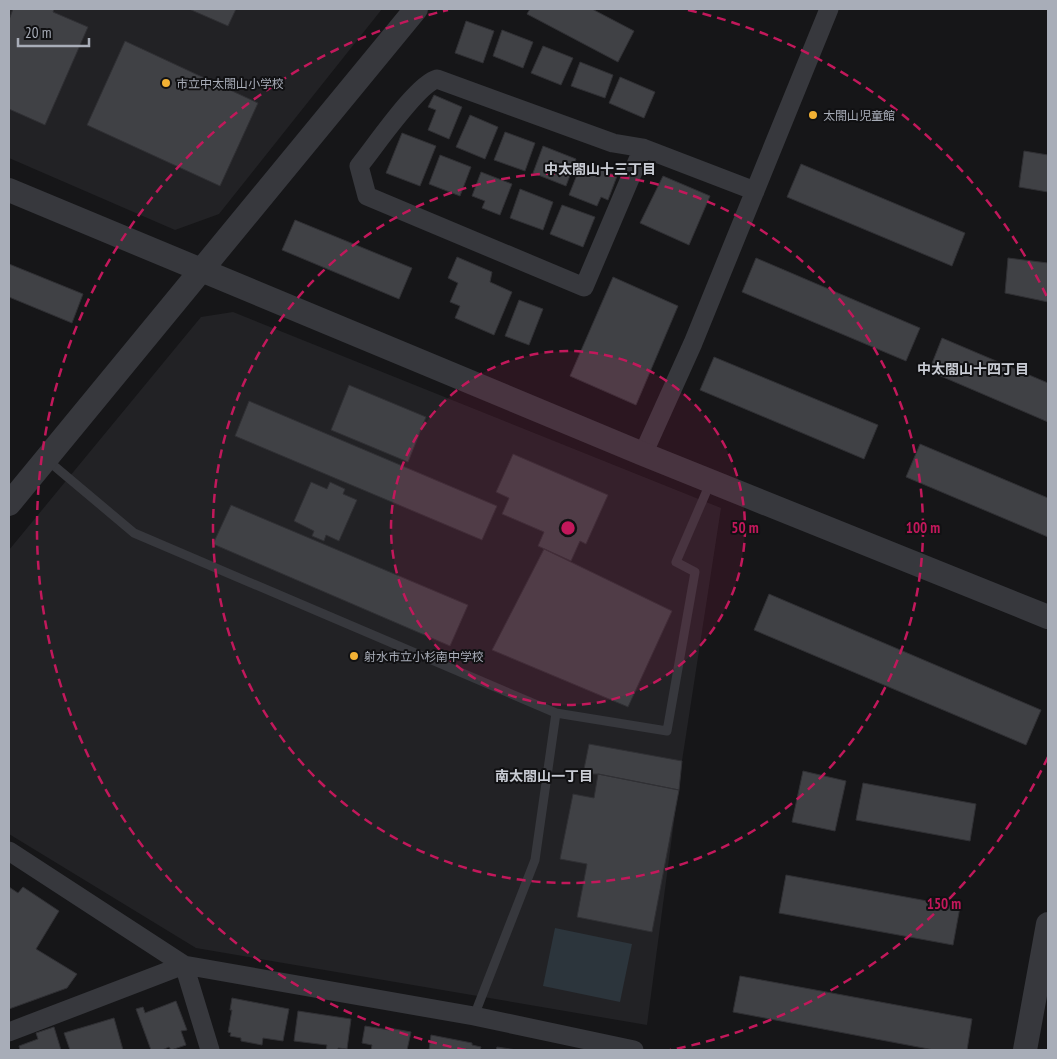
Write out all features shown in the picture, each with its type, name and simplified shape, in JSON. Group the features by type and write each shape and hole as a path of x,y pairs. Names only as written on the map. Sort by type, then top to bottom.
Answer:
{"street":[{"path":"9,504 416,9"},
{"path":"643,454 692,343 829,9"},
{"path":"642,148 584,287 367,196 360,166 414,98 433,80 437,79 613,143 642,148 755,191"},
{"path":"9,190 643,454 1048,617"},
{"path":"9,851 184,965 474,1016 634,1050"},
{"path":"1025,1050 1048,924"},
{"path":"9,1032 184,965"},
{"path":"184,965 210,1050"}],"lane":[{"path":"45,459 134,533 556,713 667,731 695,572 676,562 711,481"},
{"path":"474,1016 535,860 556,713"}],"shaded area":[{"name":"市立中太閤山小学校","path":"9,9 382,9 219,214 175,230 9,158"},
{"name":"射水市立小杉南中学校","path":"233,312 721,508 682,761 647,1025 196,948 9,834 9,550 201,317"},
{"path":"555,928 632,944 620,1002 543,986"}],"building":[{"path":"13,9 54,9 53,12 88,27 45,125 9,109 9,20"},
{"path":"189,9 236,9 228,26"},
{"path":"530,9 592,9 634,31 618,62 527,14"},
{"path":"466,21 494,31 483,63 455,53"},
{"path":"502,30 533,42 523,68 493,56"},
{"path":"125,41 258,103 220,186 87,125"},
{"path":"543,46 573,58 561,85 531,73"},
{"path":"580,62 613,75 605,98 571,86"},
{"path":"620,77 655,92 644,118 609,103"},
{"path":"434,95 462,107 449,139 428,130 436,110 428,107"},
{"path":"470,115 498,127 485,159 456,147"},
{"path":"505,132 535,143 525,171 494,160"},
{"path":"402,133 436,146 420,186 386,173"},
{"path":"543,146 576,159 566,186 533,173"},
{"path":"1024,151 1048,155 1048,192 1019,187"},
{"path":"440,155 471,167 460,196 429,184"},
{"path":"582,162 617,176 608,200 601,197 597,206 569,195"},
{"path":"801,164 965,233 952,266 787,197"},
{"path":"481,172 512,184 500,215 482,208 485,201 472,196"},
{"path":"663,176 710,196 689,245 640,223"},
{"path":"520,189 553,202 543,230 510,218"},
{"path":"562,205 595,217 583,247 550,234"},
{"path":"295,220 412,268 399,299 282,250"},
{"path":"457,257 492,272 490,282 512,292 494,335 455,318 460,306 450,302 458,283 448,278"},
{"path":"756,258 920,328 906,361 742,292"},
{"path":"1008,258 1048,263 1048,302 1005,293"},
{"path":"9,264 83,294 72,323 9,297"},
{"path":"613,277 678,306 636,405 570,376"},
{"path":"519,300 543,309 529,345 505,336"},
{"path":"942,338 1048,383 1048,422 929,371"},
{"path":"714,357 878,425 864,459 700,390"},
{"path":"349,385 426,417 408,462 331,430"},
{"path":"249,401 497,506 482,540 235,436"},
{"path":"920,444 1048,498 1048,537 906,477"},
{"path":"513,454 608,495 586,544 580,541 571,561 538,546 544,532 502,514 509,498 496,492"},
{"path":"311,482 327,489 330,482 345,489 343,494 357,500 339,541 326,535 324,541 312,536 314,531 294,521"},
{"path":"231,505 468,605 450,646 213,544"},
{"path":"544,549 672,611 628,707 492,650"},
{"path":"769,594 1041,710 1026,745 754,630"},
{"path":"589,744 682,761 679,790 598,774 583,774"},
{"path":"803,771 846,781 835,831 792,822"},
{"path":"598,774 679,790 652,932 577,917 587,864 560,859 573,794 594,798"},
{"path":"863,783 976,804 970,841 856,820"},
{"path":"786,875 960,907 953,945 779,913"},
{"path":"9,887 18,893 23,887 59,911 36,949 77,974 67,988 9,1009"},
{"path":"740,976 972,1019 967,1050 934,1050 733,1012"},
{"path":"232,998 289,1009 283,1041 263,1038 262,1045 241,1041 241,1038 230,1036 231,1033 228,1032"},
{"path":"176,1001 187,1030 181,1031 186,1045 171,1050 169,1047 162,1050 151,1050 136,1009 143,1007 145,1013"},
{"path":"298,1011 351,1019 347,1049 326,1050 327,1045 294,1041"},
{"path":"114,1018 123,1050 70,1050 64,1033"},
{"path":"365,1026 411,1032 407,1050 371,1050 372,1045 362,1043"},
{"path":"54,1027 61,1050 20,1050 19,1046 38,1039 36,1033"},
{"path":"431,1035 472,1043 472,1045 481,1047 480,1050 429,1050"},
{"path":"497,1047 517,1050 496,1050"}],"place":[{"name":"市立中太閤山小学校","path":"166,83"},
{"name":"太閤山児童館","path":"813,115"},
{"name":"射水市立小杉南中学校","path":"354,656"}],"district":[{"name":"中太閤山十三丁目","path":"600,169"},
{"name":"中太閤山十四丁目","path":"973,369"},
{"name":"南太閤山一丁目","path":"544,776"}]}
